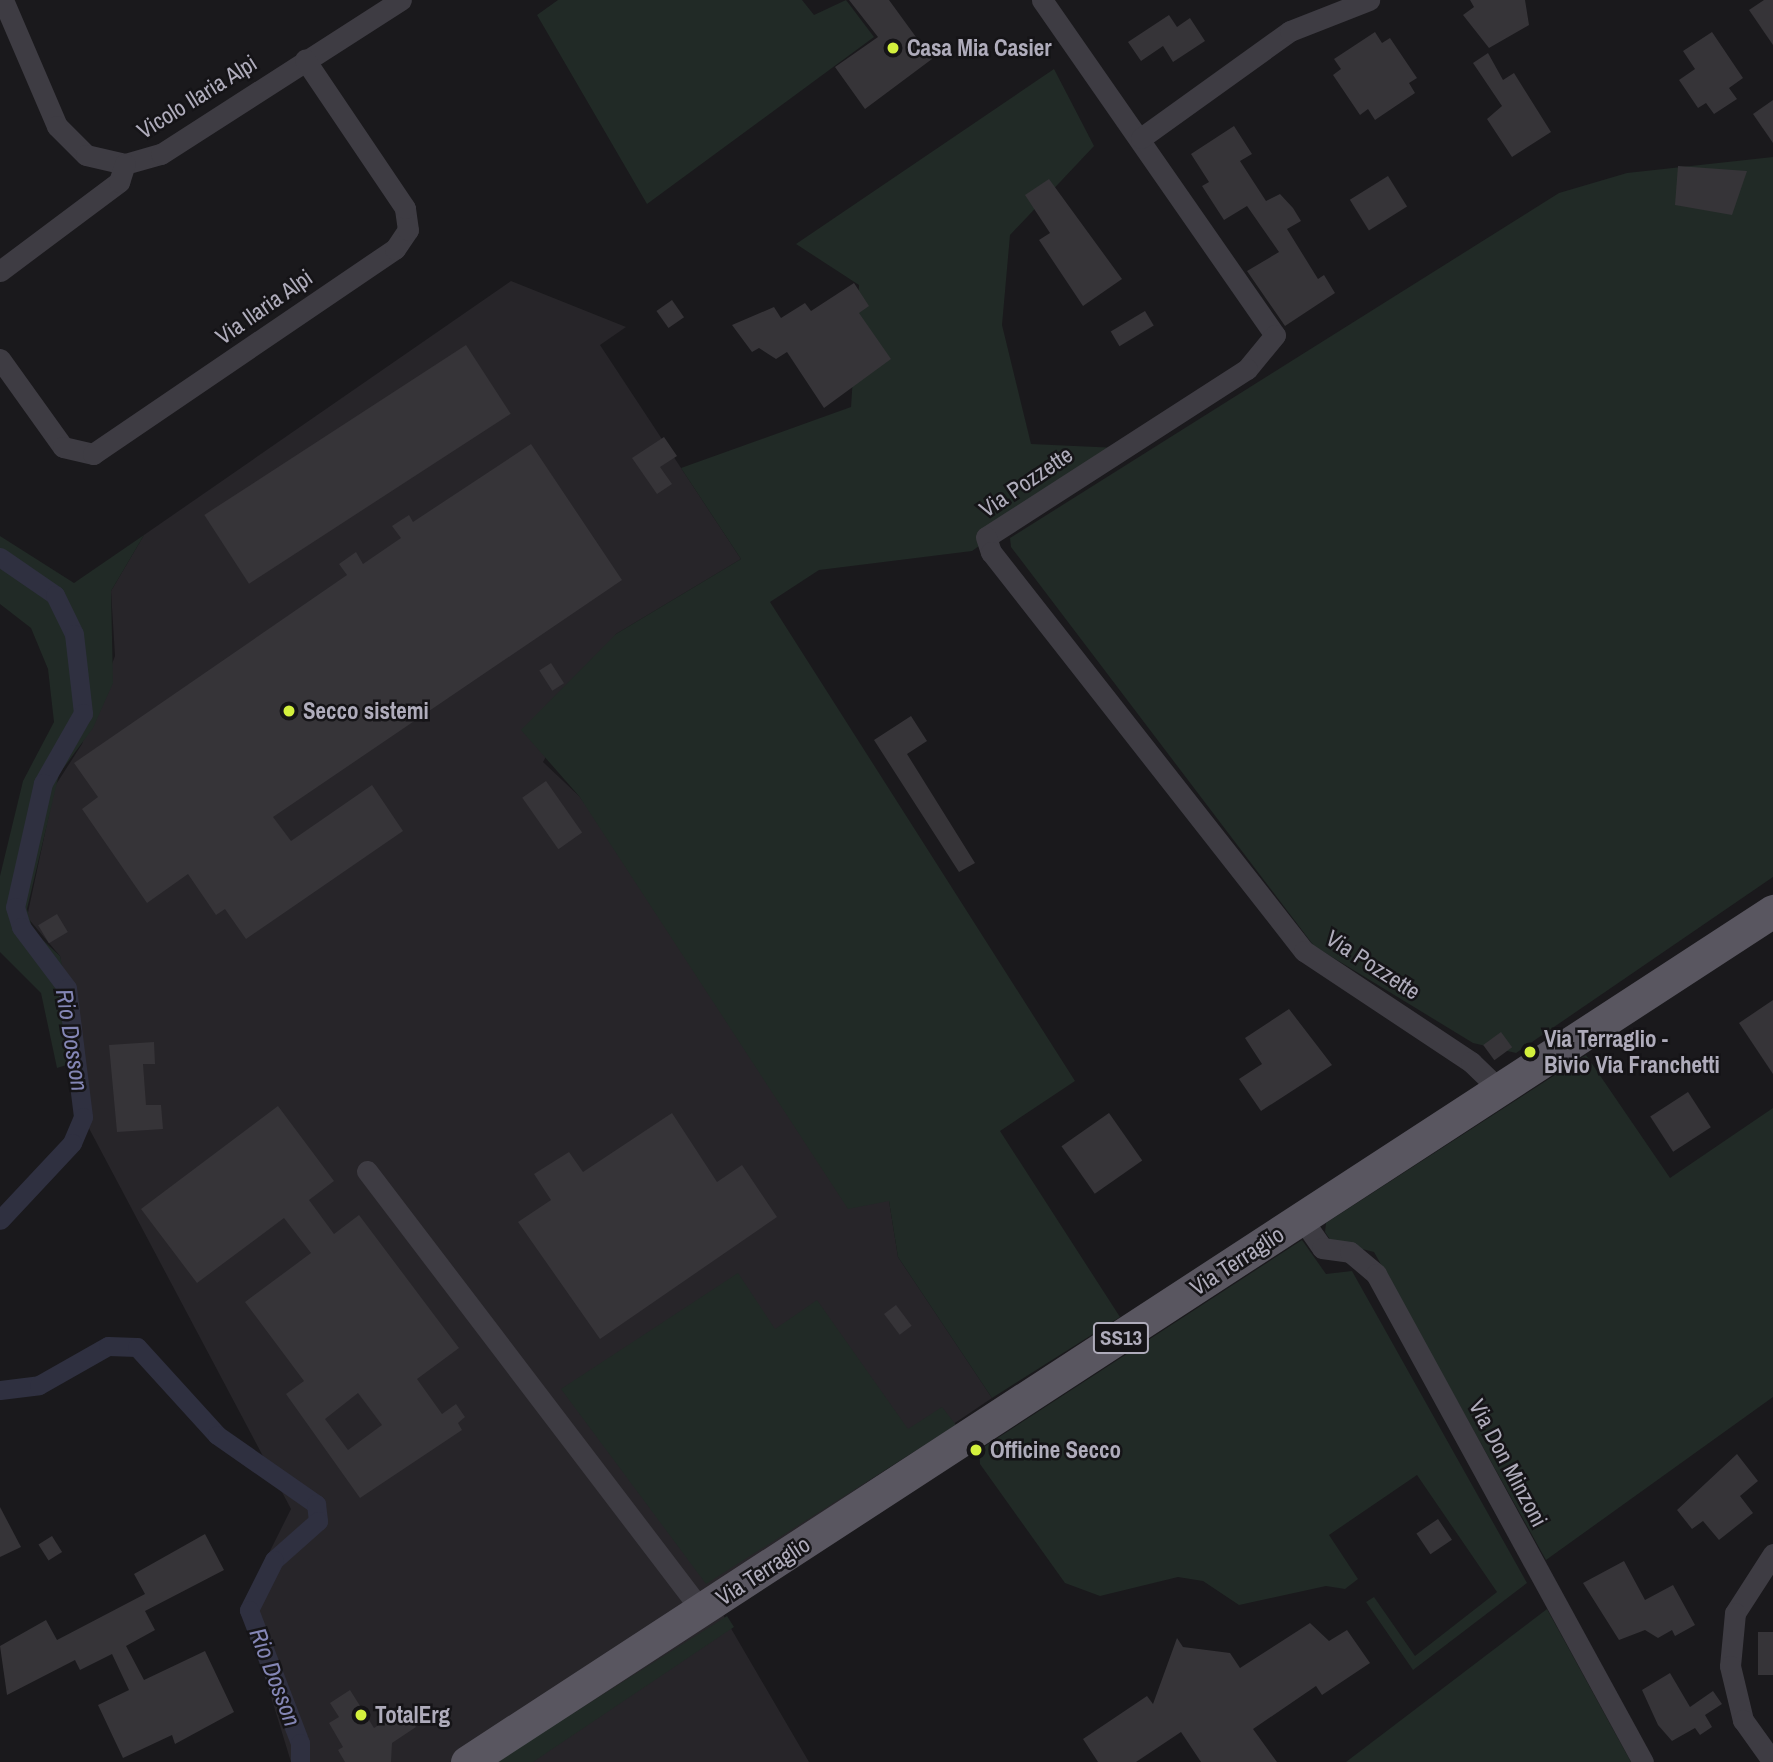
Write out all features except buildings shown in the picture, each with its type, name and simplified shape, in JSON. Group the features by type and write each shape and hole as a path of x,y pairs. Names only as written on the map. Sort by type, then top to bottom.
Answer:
{"main road":[{"name":"Via Terraglio","path":"467,1762 1773,911"}],"street":[{"path":"3,0 51,116 74,146 102,160 125,164"},
{"name":"Vicolo Ilaria Alpi","path":"0,271 119,182 125,164 160,154 401,0"},
{"name":"Via Pozzette","path":"1042,0 1141,138 1275,335 1247,369 986,537 991,552 1304,951 1471,1062 1500,1090"},
{"path":"1141,138 1290,31 1369,0"},
{"name":"Via Ilaria Alpi","path":"0,359 63,447 93,454 401,243 408,223 405,208 305,60"},
{"path":"73,214 99,180 102,160"},
{"name":"Via Terraglio","path":"367,1171 702,1611"},
{"name":"Via Don Minzoni","path":"1302,1219 1322,1248 1350,1252 1376,1274 1643,1762"},
{"path":"1773,1554 1735,1613 1730,1666 1743,1720 1773,1762"}],"shaded area":[{"path":"558,0 802,0 814,15 846,0 874,37 647,204 537,15"},
{"path":"1054,69 1094,146 1010,235 1002,325 1031,444 1118,448 972,551 819,570 770,602 1075,1081 1000,1131 1120,1317 992,1398 898,1257 889,1201 848,1209 579,796 521,730 616,634 741,559 681,468 851,407 859,285 796,244"},
{"path":"1773,157 1773,877 1516,1053 1473,1043 1314,946 1011,547 1010,538 1559,193 1627,173"},
{"path":"511,281 626,327 600,345 741,559 616,634 543,762 579,796 889,1201 898,1257 992,1398 708,1589 809,1762 291,1762 243,1605 291,1509 83,1117 60,956 27,917 55,786 82,744 115,656 111,591 144,535"},
{"path":"144,535 111,591 113,683 93,728 59,774 27,909 33,931 60,956 67,988 76,1062 57,1068 41,993 0,952 0,876 23,781 54,722 48,669 31,628 0,604 0,536 74,583"},
{"path":"1586,1055 1670,1178 1773,1108 1773,1397 1546,1560 1374,1252 1331,1241 1325,1232 1326,1223"},
{"path":"1302,1240 1326,1274 1352,1271 1527,1583 1413,1670 1366,1602 1374,1597 1415,1656 1497,1592 1417,1475 1329,1535 1358,1579 1345,1589 1326,1586 1239,1605 1203,1581 1178,1577 1100,1596 1065,1583 980,1464 979,1450"},
{"path":"738,1273 775,1329 817,1300 908,1429 942,1407 956,1425 706,1584 561,1389"},
{"path":"1547,1609 1631,1762 1346,1762"},
{"path":"727,1616 734,1627 533,1762 496,1762"}],"waterway":[{"name":"Rio Dosson","path":"0,557 55,595 74,634 83,713 43,783 15,907 21,927 67,988 83,1117 72,1143 0,1220"},
{"name":"Rio Dosson","path":"0,1390 39,1385 108,1346 137,1347 217,1435 316,1504 318,1521 274,1560 249,1610 300,1743 300,1762"}],"place":[{"name":"Casa Mia Casier","path":"893,48"},
{"name":"Secco sistemi","path":"289,711"},
{"name":"Via Terraglio - Bivio Via Franchetti","path":"1530,1052"},
{"name":"Officine Secco","path":"976,1450"},
{"name":"TotalErg","path":"361,1715"}]}
